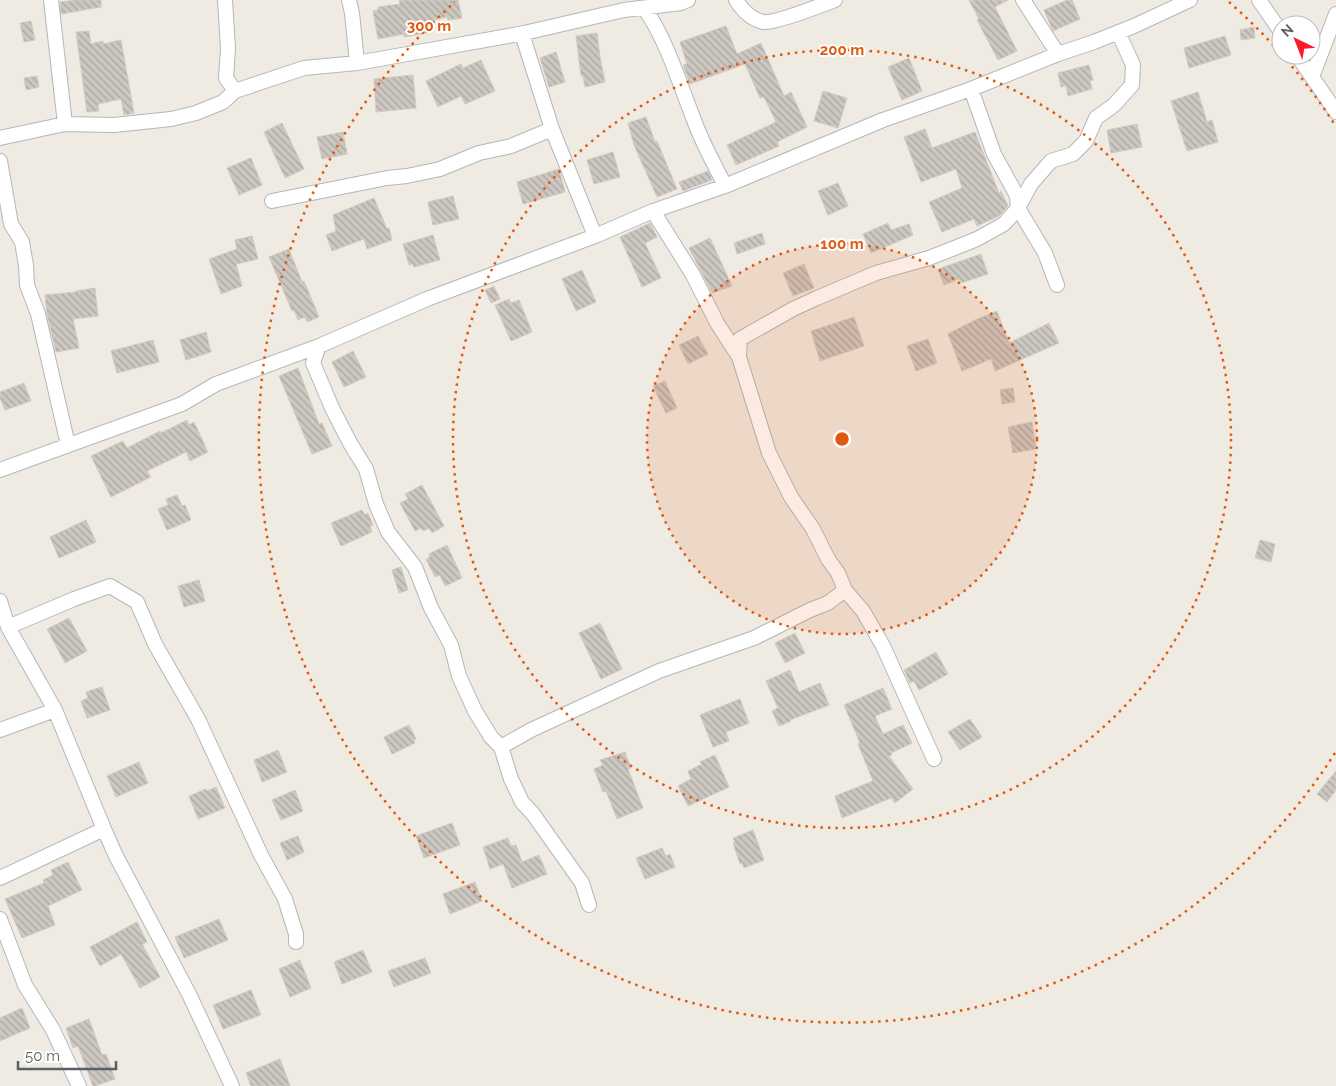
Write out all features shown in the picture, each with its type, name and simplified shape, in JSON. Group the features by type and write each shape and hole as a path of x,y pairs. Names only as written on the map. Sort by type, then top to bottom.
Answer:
{"street":[{"path":"51,0 65,124"},
{"path":"225,0 228,49 226,78 235,91"},
{"path":"349,0 357,63"},
{"path":"0,138 65,124 114,126 171,119 196,113 223,102 235,91 304,68 357,63 524,33 624,10 681,3 688,0"},
{"path":"736,0 748,15 764,22 792,15 835,0"},
{"path":"1023,0 1058,54"},
{"path":"0,470 182,404 216,384 319,346 427,300 595,236 654,211 725,186 883,120 971,89 1118,32 1190,0"},
{"path":"1259,0 1271,17"},
{"path":"644,8 653,19 683,90 694,122 725,186"},
{"path":"1312,77 1336,14"},
{"path":"739,356 740,339 793,309 876,273 929,258 977,239 1004,224 1018,208 1031,184 1052,161 1073,154 1086,141 1096,118 1114,105 1132,85 1133,65 1118,32"},
{"path":"524,33 524,40 552,129 595,236"},
{"path":"1304,65 1336,112"},
{"path":"971,89 994,154 1016,196 1018,208 1045,253 1057,284"},
{"path":"272,201 440,169 485,151 511,146 552,129"},
{"path":"0,161 11,224 22,242 27,285 38,314 68,445"},
{"path":"654,211 693,275 717,323 739,356 769,452 791,497 813,529 846,590 862,611 883,646 934,759"},
{"path":"319,346 313,363 332,408 366,469 376,504 388,532 415,567 432,608 451,645 459,676 475,711 491,736 501,747 511,779 522,802 533,814 582,883 589,905"},
{"path":"8,627 110,586 137,602 155,644 198,719 261,855 285,899 296,934 296,942"},
{"path":"501,747 531,730 659,671 754,638 828,603 846,590"},
{"path":"0,601 8,627 55,710 104,829 190,996 232,1086"},
{"path":"0,730 55,710"},
{"path":"0,878 104,829"},
{"path":"0,919 25,985 53,1030 79,1086"}],"building":[{"path":"101,0 101,7 61,14 60,2"},
{"path":"399,0 458,0 462,18 448,20 447,17 426,22 427,33 404,37 404,34 378,39 373,11 378,10 378,7 400,4"},
{"path":"969,0 1008,0 995,7 1017,51 998,60 977,20 979,19"},
{"path":"1067,0 1072,0 1080,19 1053,31 1044,10"},
{"path":"31,21 35,40 24,42 20,23"},
{"path":"726,26 737,54 761,43 784,96 791,92 807,127 777,142 779,146 736,165 727,145 776,122 764,97 760,98 745,64 690,84 683,65 687,64 680,42"},
{"path":"1254,27 1255,38 1241,40 1240,30"},
{"path":"89,31 91,44 103,41 103,44 121,40 134,113 124,115 121,99 98,104 99,111 87,112 76,32"},
{"path":"597,33 605,82 585,87 583,76 581,76 576,36"},
{"path":"1225,36 1231,55 1189,68 1184,48"},
{"path":"556,52 565,82 549,87 540,58"},
{"path":"909,58 922,91 902,100 888,67"},
{"path":"481,60 495,91 465,104 461,96 438,107 426,81 461,64 463,68"},
{"path":"1089,65 1093,80 1090,81 1092,89 1068,96 1066,86 1061,87 1058,73"},
{"path":"413,75 416,108 376,112 374,79"},
{"path":"37,76 39,87 26,90 24,78"},
{"path":"823,91 847,98 838,128 814,121"},
{"path":"1198,92 1207,122 1212,120 1218,142 1187,151 1171,101"},
{"path":"646,117 655,142 657,141 677,189 657,197 634,145 628,123"},
{"path":"282,123 304,169 285,178 264,132"},
{"path":"1137,124 1142,147 1111,153 1107,130"},
{"path":"925,129 932,148 975,132 999,193 1001,191 1008,206 999,216 977,226 974,219 942,232 929,202 962,188 956,169 921,182 904,137"},
{"path":"343,132 347,154 322,159 317,137"},
{"path":"613,152 620,177 594,184 587,160"},
{"path":"251,158 262,185 239,195 227,168"},
{"path":"559,169 565,192 523,204 517,182"},
{"path":"708,171 712,180 683,191 679,182"},
{"path":"838,183 848,206 828,215 818,191"},
{"path":"453,196 459,219 433,225 428,202"},
{"path":"374,198 387,229 389,228 392,240 367,249 364,239 332,251 326,235 336,231 333,215"},
{"path":"650,223 657,237 645,243 661,278 642,287 620,237"},
{"path":"888,223 891,230 909,224 913,235 871,253 863,234"},
{"path":"762,233 765,244 737,254 734,243"},
{"path":"433,235 440,260 414,267 413,264 409,265 403,244"},
{"path":"252,236 258,259 236,264 242,286 221,294 209,259 237,249 235,240"},
{"path":"710,238 732,286 712,293 689,248"},
{"path":"289,249 319,317 307,322 305,317 298,320 294,310 292,311 269,257"},
{"path":"981,254 988,274 961,283 959,279 944,285 938,269"},
{"path":"804,264 814,288 793,296 783,273"},
{"path":"582,270 596,302 576,311 562,279"},
{"path":"494,286 500,299 491,303 485,290"},
{"path":"95,288 98,316 73,319 79,348 56,352 47,314 45,295"},
{"path":"509,299 511,303 519,300 532,332 511,341 495,305"},
{"path":"997,311 1009,343 1049,323 1059,343 995,371 991,359 962,371 948,334"},
{"path":"854,317 864,346 820,361 811,331"},
{"path":"206,332 211,352 186,360 180,340"},
{"path":"698,336 708,354 688,364 679,345"},
{"path":"928,339 937,363 916,371 907,346"},
{"path":"153,340 159,362 117,373 111,351"},
{"path":"353,351 366,377 344,387 332,362"},
{"path":"298,368 319,424 322,423 332,446 312,454 279,376"},
{"path":"665,381 677,408 666,413 653,386"},
{"path":"24,383 31,401 5,410 0,398 0,392"},
{"path":"1013,388 1015,402 1002,404 1000,390"},
{"path":"187,420 189,425 194,422 208,452 190,461 186,452 147,471 151,477 111,497 91,456 123,441 127,448"},
{"path":"1032,422 1036,449 1013,453 1008,427"},
{"path":"422,485 444,526 432,533 429,528 423,531 421,528 415,531 400,503 408,499 405,494"},
{"path":"177,495 182,506 185,505 191,520 167,530 158,509 168,505 166,499"},
{"path":"362,510 365,515 368,513 373,525 370,527 372,532 341,546 331,523"},
{"path":"86,520 96,542 59,558 50,537"},
{"path":"1260,540 1275,544 1271,562 1255,558"},
{"path":"447,545 462,578 445,586 440,575 435,577 426,559 430,557 429,554"},
{"path":"401,567 408,590 399,593 392,570"},
{"path":"199,580 205,601 184,607 178,586"},
{"path":"69,618 87,651 65,663 47,629"},
{"path":"600,623 622,669 601,679 579,633"},
{"path":"795,633 805,653 785,663 775,643"},
{"path":"936,652 948,674 919,690 914,681 910,683 904,670"},
{"path":"790,670 799,692 820,683 829,705 779,726 772,711 778,708 766,681"},
{"path":"102,687 110,710 87,718 81,701 88,698 86,692"},
{"path":"883,688 892,709 875,716 883,734 903,725 912,743 891,753 892,755 889,756 913,789 895,803 891,798 842,818 835,796 873,781 844,705"},
{"path":"740,699 749,723 726,732 729,741 713,747 700,715"},
{"path":"970,719 982,737 960,750 948,732"},
{"path":"409,725 416,739 413,740 415,743 392,754 384,737"},
{"path":"278,750 287,772 262,782 254,760"},
{"path":"625,752 631,768 628,769 643,808 617,819 606,791 603,792 594,769 603,765 600,760"},
{"path":"715,755 729,787 688,806 678,786 691,779 688,771 702,764 700,762"},
{"path":"139,762 148,783 116,797 107,776"},
{"path":"1336,771 1336,790 1327,802 1317,794"},
{"path":"216,787 225,808 198,819 189,796"},
{"path":"295,790 303,811 281,820 272,800"},
{"path":"452,823 460,845 424,858 416,836"},
{"path":"753,830 764,860 744,868 742,863 740,864 733,838"},
{"path":"298,836 304,852 287,860 280,843"},
{"path":"508,838 511,846 516,845 522,862 539,855 547,874 512,888 503,864 490,869 483,847"},
{"path":"662,848 666,856 670,854 675,867 645,879 636,858"},
{"path":"68,862 82,890 48,906 55,925 22,938 5,899 44,883 43,880 53,875 51,870"},
{"path":"475,882 482,901 450,914 443,894"},
{"path":"219,919 228,940 184,958 175,937"},
{"path":"137,922 147,942 142,944 160,977 140,988 121,954 100,966 90,947"},
{"path":"363,950 372,972 342,984 334,962"},
{"path":"425,958 431,973 394,987 388,971"},
{"path":"300,960 311,988 290,997 279,969"},
{"path":"251,990 261,1015 223,1029 213,1005"},
{"path":"22,1008 30,1028 0,1041 0,1018"},
{"path":"89,1019 102,1055 106,1054 115,1079 95,1086 93,1086 78,1046 73,1048 66,1028"},
{"path":"280,1059 290,1086 251,1086 246,1073"}]}
